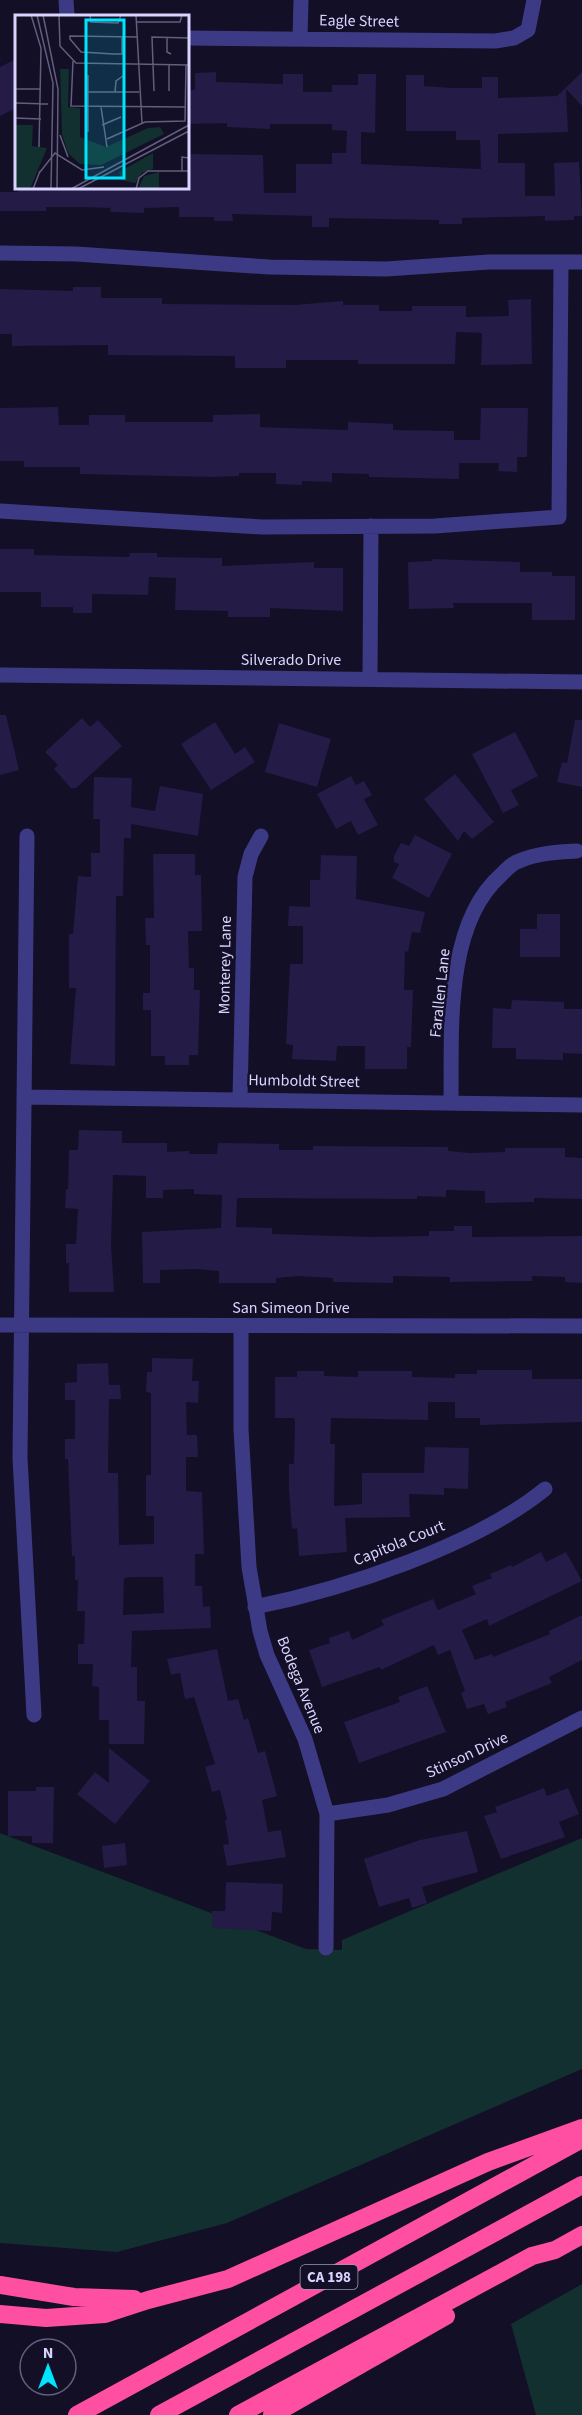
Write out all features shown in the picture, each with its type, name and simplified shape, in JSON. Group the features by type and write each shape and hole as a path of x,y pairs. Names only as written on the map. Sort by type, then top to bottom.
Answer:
{"highway":[{"path":"0,2314 46,2318 105,2314 228,2279 488,2162 582,2128"},
{"name":"CA 198","path":"77,2415 582,2139"},
{"name":"CA 198","path":"159,2415 582,2185"},
{"path":"272,2415 539,2264 555,2250 582,2235"},
{"path":"238,2415 532,2256 555,2250"},
{"path":"0,2285 74,2297 148,2300"}],"street":[{"path":"66,0 68,15"},
{"path":"300,38 301,0"},
{"name":"Eagle Street","path":"189,38 495,41 514,38 528,30 534,0"},
{"path":"0,253 76,254 281,268 386,269 489,262 582,262"},
{"path":"0,511 262,527 435,526 559,517 561,262"},
{"path":"370,678 371,526"},
{"name":"Silverado Drive","path":"0,675 582,682"},
{"path":"27,836 20,1458 34,1715"},
{"name":"Monterey Lane","path":"240,1098 245,877 251,854 261,836"},
{"name":"Farallen Lane","path":"451,1101 456,978 466,928 487,887 517,861 548,852 577,851"},
{"name":"Humboldt Street","path":"25,1097 451,1101 582,1105"},
{"name":"San Simeon Drive","path":"0,1325 582,1326"},
{"name":"Bodega Avenue","path":"241,1326 244,1507 255,1607 267,1655 305,1739 327,1814 326,1948"},
{"name":"Capitola Court","path":"255,1607 311,1594 415,1558 481,1529 525,1505 545,1489"},
{"name":"Stinson Drive","path":"327,1814 388,1805 443,1789 582,1718"}],"green space":[{"path":"0,1833 306,1949 342,1950 342,1940 582,1838 582,2069 227,2223 117,2252 0,2243"},
{"path":"582,2284 582,2415 536,2415 511,2324"}],"building":[{"path":"15,60 15,108 0,116 0,67"},
{"path":"216,72 216,82 283,84 283,74 303,74 303,92 332,92 332,85 358,85 358,74 376,74 375,133 361,132 361,164 481,169 480,140 456,140 456,131 406,131 406,75 424,75 424,86 451,88 482,88 482,77 498,77 498,98 557,96 582,72 582,106 566,89 568,132 498,134 498,163 525,163 525,196 555,196 554,163 579,162 582,216 574,216 574,220 545,221 545,216 462,218 462,224 439,224 439,220 329,218 329,227 312,227 312,216 232,214 233,221 214,221 214,217 179,217 179,207 144,208 144,213 110,212 111,208 83,207 46,207 46,211 0,211 0,192 18,192 18,189 189,189 189,154 263,155 264,193 296,193 296,164 332,164 332,153 346,153 347,131 332,130 332,124 270,124 270,129 227,127 227,123 189,124 189,90 195,90 195,73"},
{"path":"73,287 101,287 101,298 162,298 162,304 294,305 343,301 343,305 379,305 379,311 412,311 412,306 466,306 466,317 509,316 508,300 531,299 532,364 481,365 482,333 456,332 455,364 358,364 358,360 286,360 286,368 235,368 235,356 108,355 108,345 12,346 12,334 0,334 0,289 73,291"},
{"path":"58,407 59,425 89,425 89,415 125,415 125,422 213,422 213,415 260,414 260,427 348,430 348,422 393,424 393,430 454,431 454,440 480,440 481,408 528,408 527,457 517,457 517,472 498,471 499,463 459,463 459,479 369,477 369,474 332,473 332,482 302,481 302,485 276,484 276,473 239,473 239,476 213,477 80,474 80,467 24,467 24,461 0,461 0,408"},
{"path":"0,549 34,549 34,555 129,557 130,553 157,553 157,557 222,558 222,566 314,562 314,568 343,568 343,611 270,608 270,617 228,617 228,611 175,610 176,578 149,577 148,595 92,594 92,613 73,613 73,607 41,607 41,592 0,592"},
{"path":"432,559 520,562 520,572 552,572 552,576 575,576 575,620 532,620 532,603 453,603 454,608 409,609 408,562 432,561"},
{"path":"0,715 6,715 19,770 0,775"},
{"path":"82,718 90,727 98,720 122,746 76,788 71,788 54,769 58,765 45,752"},
{"path":"575,720 582,720 582,787 557,782 562,762 567,763"},
{"path":"215,722 235,754 245,747 255,762 211,790 181,744"},
{"path":"279,723 331,739 317,787 265,772"},
{"path":"515,732 538,776 511,790 519,805 503,813 472,754"},
{"path":"455,774 494,822 472,839 464,831 458,841 424,799"},
{"path":"351,776 356,785 364,781 372,795 364,799 378,825 358,835 351,821 336,829 317,794"},
{"path":"94,777 132,778 131,807 155,811 160,786 203,794 198,836 131,824 131,838 124,838 123,896 116,896 115,1066 70,1064 76,988 69,988 69,934 73,934 78,876 91,877 91,853 100,853 100,819 93,819"},
{"path":"415,835 452,854 429,898 392,878 399,864 394,862 394,856 401,843 409,846"},
{"path":"153,854 195,854 195,875 201,875 202,931 188,931 189,968 194,968 194,990 200,990 198,1055 189,1055 189,1065 165,1065 165,1056 151,1056 151,1010 143,1010 143,993 150,993 150,945 146,945 145,918 154,918"},
{"path":"321,855 357,856 356,899 425,912 420,933 412,932 408,952 405,951 404,990 413,990 411,1047 407,1047 407,1069 365,1069 365,1046 337,1046 336,1061 292,1059 293,1045 286,1044 290,964 303,964 303,926 288,926 289,906 310,907 310,880 320,880"},
{"path":"537,914 560,914 560,957 520,957 520,929 537,929"},
{"path":"512,1000 564,1002 564,1009 582,1009 582,1054 563,1053 563,1060 516,1059 516,1048 492,1048 493,1008 511,1009"},
{"path":"79,1130 122,1131 122,1143 167,1143 167,1152 189,1151 189,1154 217,1154 218,1143 279,1144 279,1150 313,1150 313,1146 448,1147 448,1151 471,1153 505,1152 505,1148 565,1148 565,1157 582,1158 582,1199 534,1198 534,1202 485,1203 485,1191 446,1190 446,1197 417,1196 417,1199 237,1198 236,1227 272,1228 272,1234 371,1237 429,1236 429,1231 454,1231 454,1226 472,1226 472,1237 582,1236 582,1283 565,1282 565,1277 532,1276 532,1281 450,1282 450,1277 393,1276 393,1283 333,1282 333,1278 298,1276 276,1278 276,1283 219,1283 219,1271 196,1269 160,1270 160,1283 143,1283 142,1232 221,1228 222,1195 194,1194 194,1189 163,1190 163,1198 146,1198 146,1176 113,1175 111,1245 114,1292 69,1292 69,1263 66,1263 66,1244 76,1244 78,1209 65,1208 66,1189 68,1189 69,1150 78,1150"},
{"path":"152,1358 193,1359 192,1381 199,1381 198,1403 186,1402 187,1435 197,1435 198,1457 186,1457 186,1491 202,1492 204,1554 195,1554 195,1586 202,1586 203,1607 210,1606 211,1628 132,1631 131,1667 137,1667 137,1701 145,1701 144,1744 109,1744 109,1720 99,1720 99,1687 92,1686 93,1664 78,1664 78,1644 84,1644 85,1611 77,1611 78,1580 75,1580 75,1556 72,1556 68,1459 65,1459 65,1439 75,1439 75,1400 65,1400 65,1383 77,1382 77,1364 108,1363 109,1385 120,1385 121,1399 109,1399 108,1473 118,1473 119,1545 154,1544 154,1516 146,1516 146,1475 151,1475 151,1393 146,1392 147,1372 152,1372","holes":["163,1577 164,1613 123,1615 124,1578"]},
{"path":"477,1370 532,1370 532,1379 582,1379 582,1422 480,1425 480,1418 455,1418 455,1402 428,1402 428,1420 331,1418 330,1444 335,1444 334,1506 362,1504 362,1473 424,1473 425,1447 469,1448 468,1489 444,1488 444,1495 409,1494 410,1517 345,1518 347,1552 299,1556 297,1528 292,1529 289,1490 289,1464 294,1464 295,1423 294,1418 275,1418 275,1377 297,1377 297,1371 324,1371 324,1376 358,1377 358,1371 412,1371 412,1377 455,1378 455,1374 477,1374"},
{"path":"541,1552 546,1562 566,1552 582,1581 489,1626 487,1619 462,1630 475,1660 492,1654 493,1657 550,1634 549,1631 582,1615 582,1660 549,1677 552,1683 505,1702 507,1707 488,1714 484,1704 467,1709 461,1693 465,1691 450,1650 438,1655 434,1645 381,1670 380,1667 322,1687 309,1650 330,1643 329,1638 349,1631 352,1640 384,1625 381,1620 433,1599 438,1610 476,1594 472,1586 492,1578 490,1574 511,1565 512,1567"},
{"path":"217,1649 228,1701 238,1699 244,1720 248,1718 258,1753 265,1751 277,1796 262,1800 268,1832 281,1830 286,1857 227,1866 223,1845 229,1844 225,1820 227,1819 220,1790 212,1792 205,1767 215,1764 194,1697 185,1699 180,1673 171,1675 167,1659"},
{"path":"427,1686 446,1732 359,1763 344,1722 400,1702 398,1697"},
{"path":"109,1748 150,1781 115,1824 77,1794 95,1772 109,1783"},
{"path":"36,1787 54,1787 53,1843 32,1843 32,1836 8,1836 8,1791 36,1791"},
{"path":"544,1788 547,1796 568,1788 579,1814 559,1822 565,1837 501,1859 484,1816 497,1812 495,1807"},
{"path":"467,1831 478,1872 422,1887 427,1903 412,1908 409,1898 379,1907 364,1859 420,1840"},
{"path":"125,1843 127,1865 104,1868 102,1846"},
{"path":"226,1882 283,1884 282,1913 272,1912 271,1931 212,1928 212,1911 225,1911"}]}
